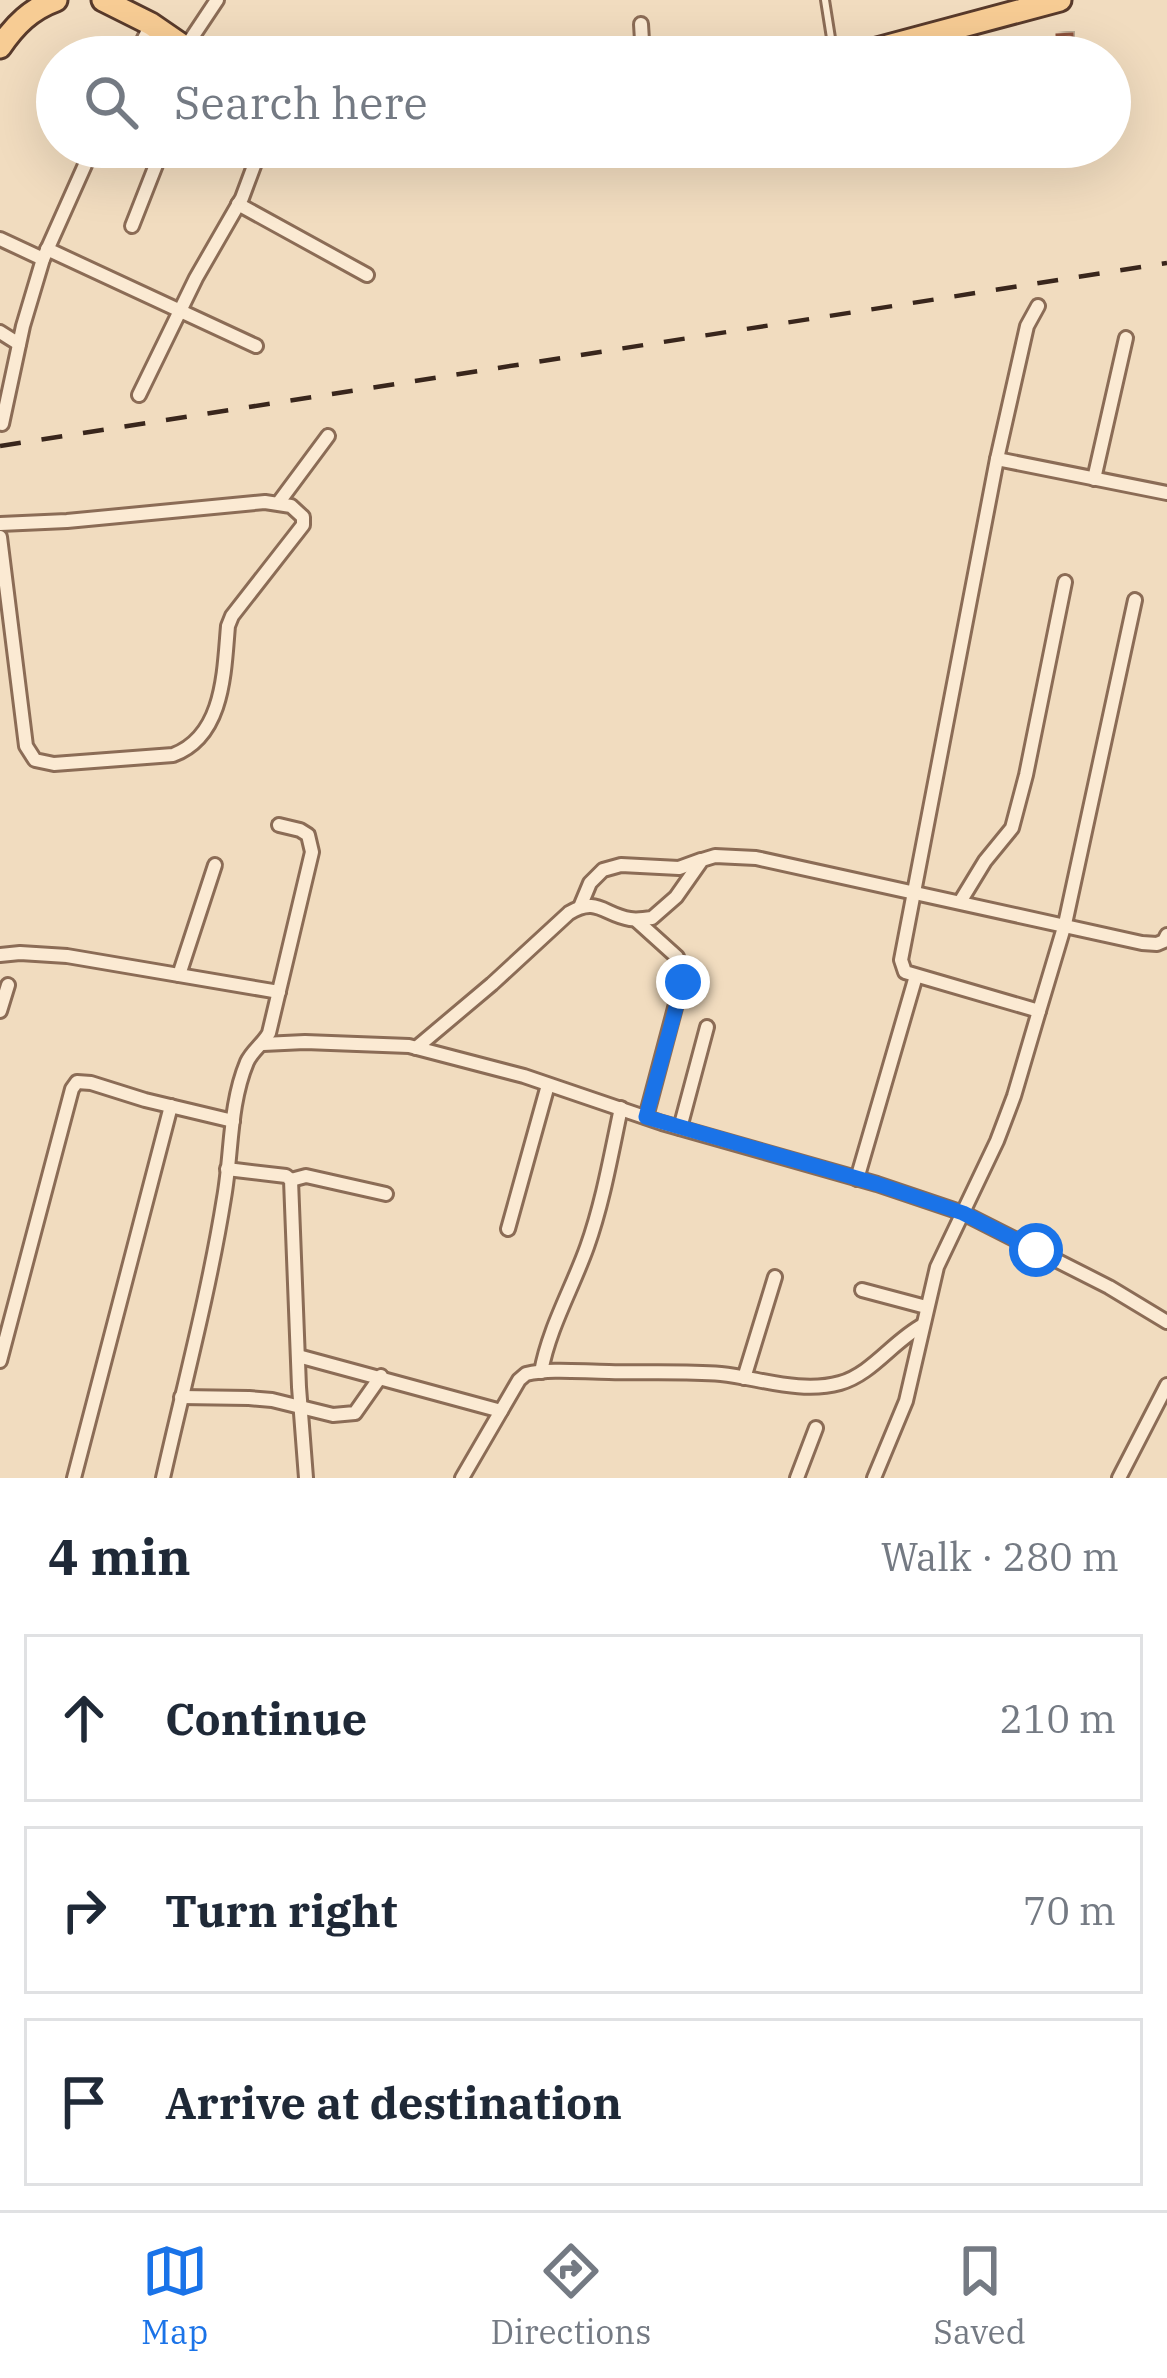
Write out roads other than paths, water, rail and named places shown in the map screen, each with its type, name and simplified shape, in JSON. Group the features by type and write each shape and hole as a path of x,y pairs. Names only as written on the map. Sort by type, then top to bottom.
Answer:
{"main road":[{"path":"0,47 26,16 56,0"},
{"path":"103,0 169,36"},
{"path":"925,36 1060,0"}],"street":[{"path":"200,36 217,0"},
{"path":"145,36 151,24"},
{"path":"641,24 642,36"},
{"path":"2,424 45,254 84,168"},
{"path":"132,226 155,168"},
{"path":"139,395 253,168"},
{"path":"238,204 367,275"},
{"path":"0,239 181,310 256,346"},
{"path":"1038,306 1027,326 998,459 901,960 904,972 1040,1010"},
{"path":"0,332 20,344"},
{"path":"1094,479 1126,338"},
{"path":"278,502 328,436"},
{"path":"998,459 1167,493"},
{"path":"0,524 278,502 301,512 303,525 232,616 222,692 209,722 185,751 54,764 44,764 29,754 23,736 0,537"},
{"path":"960,902 1012,828 1065,582"},
{"path":"874,1478 906,1401 937,1268 1008,1111 1040,1010 1065,924 1135,600"},
{"path":"163,1478 225,1197 233,1121 247,1063 269,1033 312,852 308,835 279,825"},
{"path":"580,907 590,884 604,870 679,868 715,856 757,858 1142,943 1157,944 1167,935"},
{"path":"416,1048 569,913 580,907 602,908 625,918 652,918 686,885 702,860"},
{"path":"179,975 215,865"},
{"path":"636,920 677,957 684,974 646,1117"},
{"path":"0,955 67,956 279,992"},
{"path":"857,1179 916,976"},
{"path":"0,1011 8,985"},
{"path":"680,1128 707,1027"},
{"path":"263,1044 384,1043 416,1048 857,1179 963,1213 1167,1322"},
{"path":"0,1360 72,1089 83,1081 233,1121"},
{"path":"508,1229 548,1084"},
{"path":"74,1478 171,1106"},
{"path":"541,1372 553,1328 589,1242 621,1108"},
{"path":"227,1169 291,1180 307,1478"},
{"path":"291,1180 306,1176 386,1194"},
{"path":"744,1378 775,1277"},
{"path":"862,1290 926,1307"},
{"path":"462,1478 526,1374 697,1373 808,1387 845,1382 860,1374 922,1325"},
{"path":"298,1356 502,1411"},
{"path":"181,1397 249,1397 333,1415 355,1413 380,1376"},
{"path":"1118,1478 1167,1385"},
{"path":"797,1478 816,1428"}],"lane":[{"path":"825,0 830,36"}],"railway":[{"path":"0,446 1167,263"}]}
